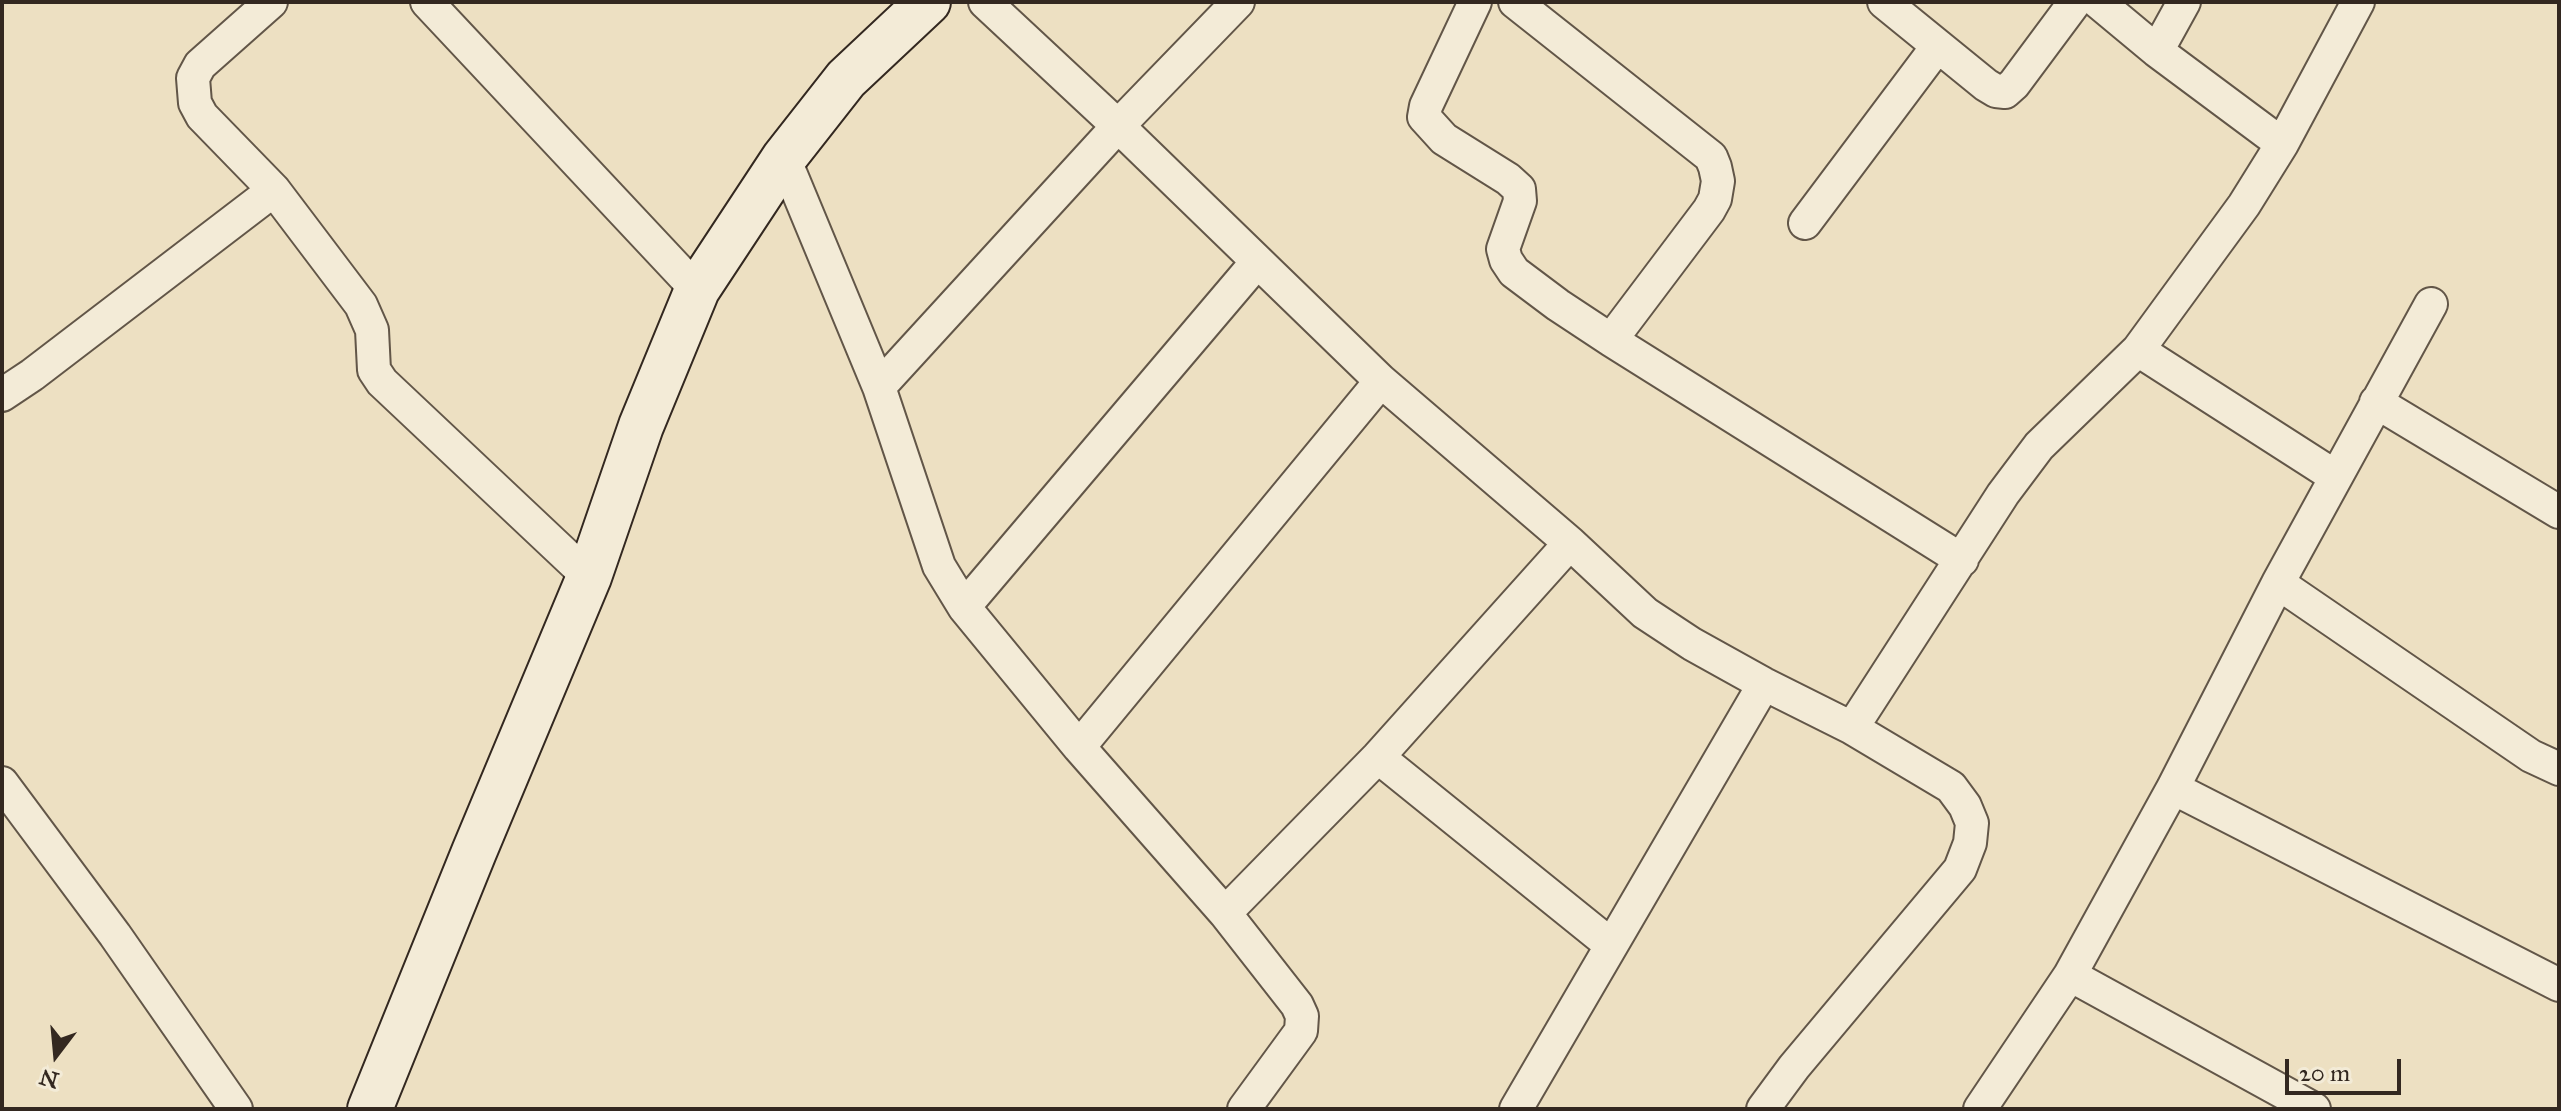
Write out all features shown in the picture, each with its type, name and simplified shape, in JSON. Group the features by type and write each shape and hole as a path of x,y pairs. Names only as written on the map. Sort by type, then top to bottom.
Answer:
{"street":[{"path":"271,2 200,65 193,78 193,89 195,103 202,116 274,190 361,305 372,330 374,370 382,382 589,577"},
{"path":"427,2 697,290"},
{"path":"370,1109 589,577 641,426 697,290 784,158 846,79 928,2"},
{"path":"985,2 1381,381 1570,543 1645,613 1692,644 1852,728 1951,787 1965,806 1972,823 1970,843 1960,869 1794,1067 1763,1109"},
{"path":"879,387 1118,126 1238,2"},
{"path":"1475,2 1426,106 1424,117 1444,139 1519,189 1520,201 1503,249 1514,272 1611,340 1962,560"},
{"path":"1515,2 1711,157 1715,167 1718,181 1715,199 1709,210 1611,340"},
{"path":"1884,2 1986,85 2005,92 2075,2"},
{"path":"2098,2 2157,51 2282,144"},
{"path":"2157,51 2184,2"},
{"path":"1852,728 2003,494 2039,446 2138,350 2244,205 2282,144 2358,2"},
{"path":"1805,223 1937,47"},
{"path":"784,158 879,387 939,566 964,607 1079,747 1225,913 1297,1005 1302,1016 1301,1031 1244,1109"},
{"path":"2,395 274,190"},
{"path":"964,607 1257,262"},
{"path":"1980,1109 2070,975 2173,788 2278,583 2431,304"},
{"path":"2138,350 2336,477"},
{"path":"1079,747 1381,381"},
{"path":"2376,402 2559,512"},
{"path":"1225,913 1378,757 1570,543"},
{"path":"2278,583 2531,756 2559,769"},
{"path":"1516,1109 1764,684"},
{"path":"1378,757 1611,945"},
{"path":"2,783 115,935 236,1109"},
{"path":"2173,788 2559,985"},
{"path":"2070,975 2314,1109"}]}
